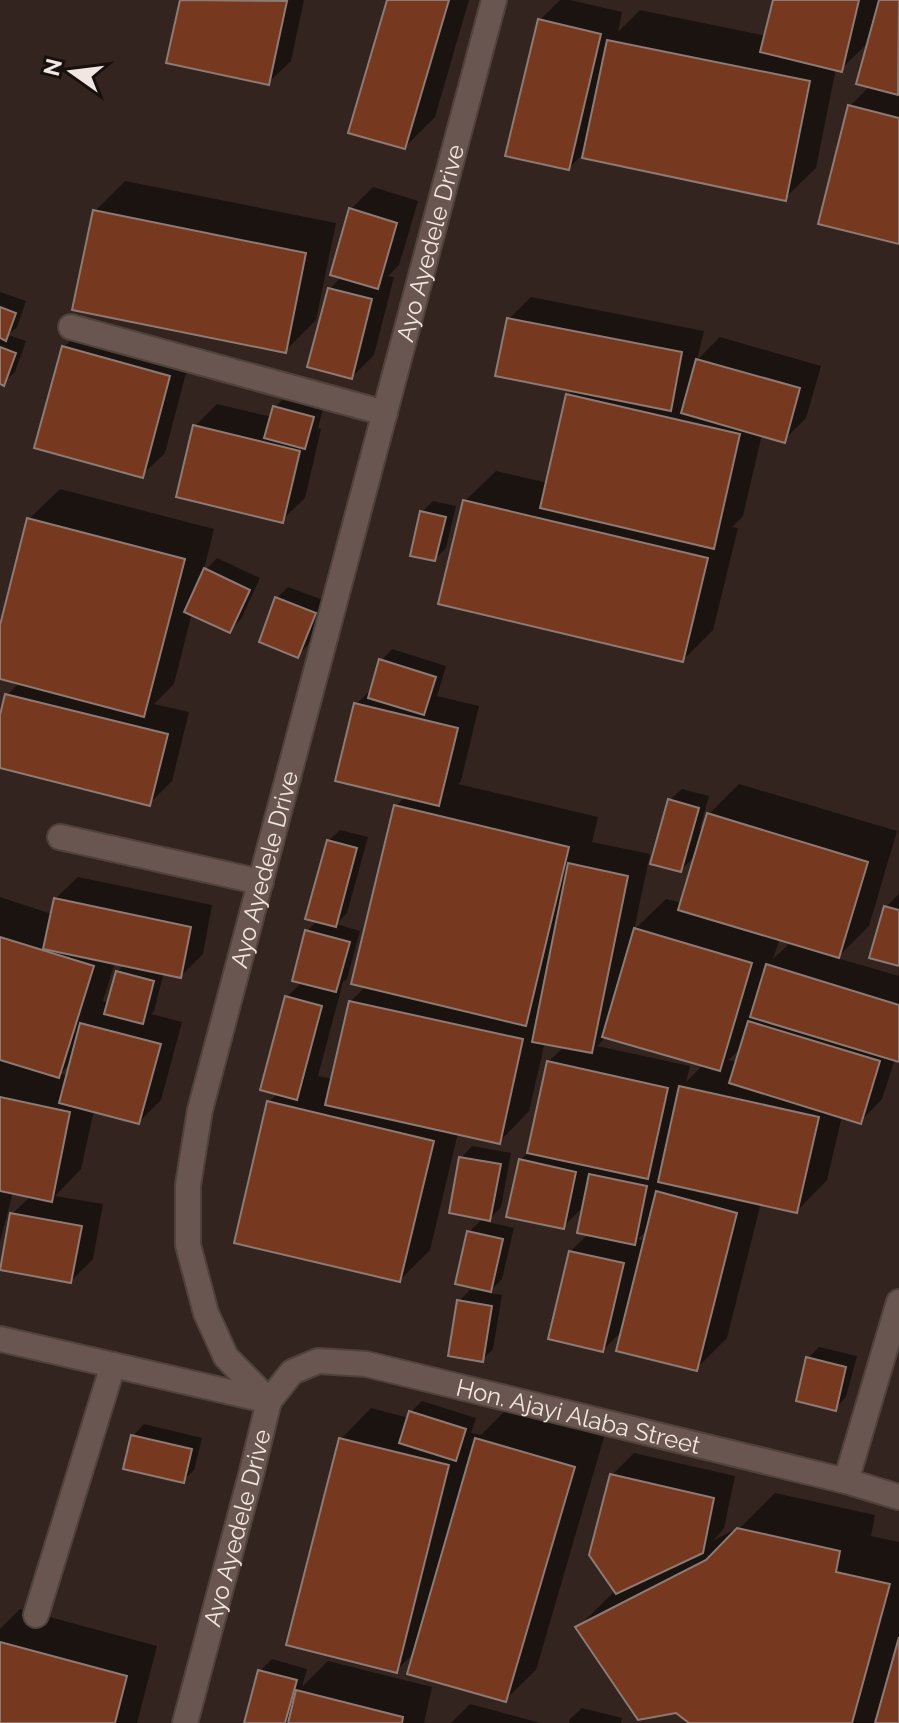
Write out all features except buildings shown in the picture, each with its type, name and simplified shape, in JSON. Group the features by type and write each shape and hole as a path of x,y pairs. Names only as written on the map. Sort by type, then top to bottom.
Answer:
{"street":[{"name":"Ayo Ayedele Drive","path":"185,1723 269,1401 226,1357 206,1313 188,1245 188,1185 200,1110 494,0"},
{"path":"71,327 385,413"},
{"path":"60,837 261,882"},
{"path":"846,1481 899,1302"},
{"path":"0,1339 269,1401"},
{"name":"Hon. Ajayi Alaba Street","path":"269,1401 292,1372 318,1361 366,1364 846,1481 899,1497"},
{"path":"36,1615 113,1365"}]}
